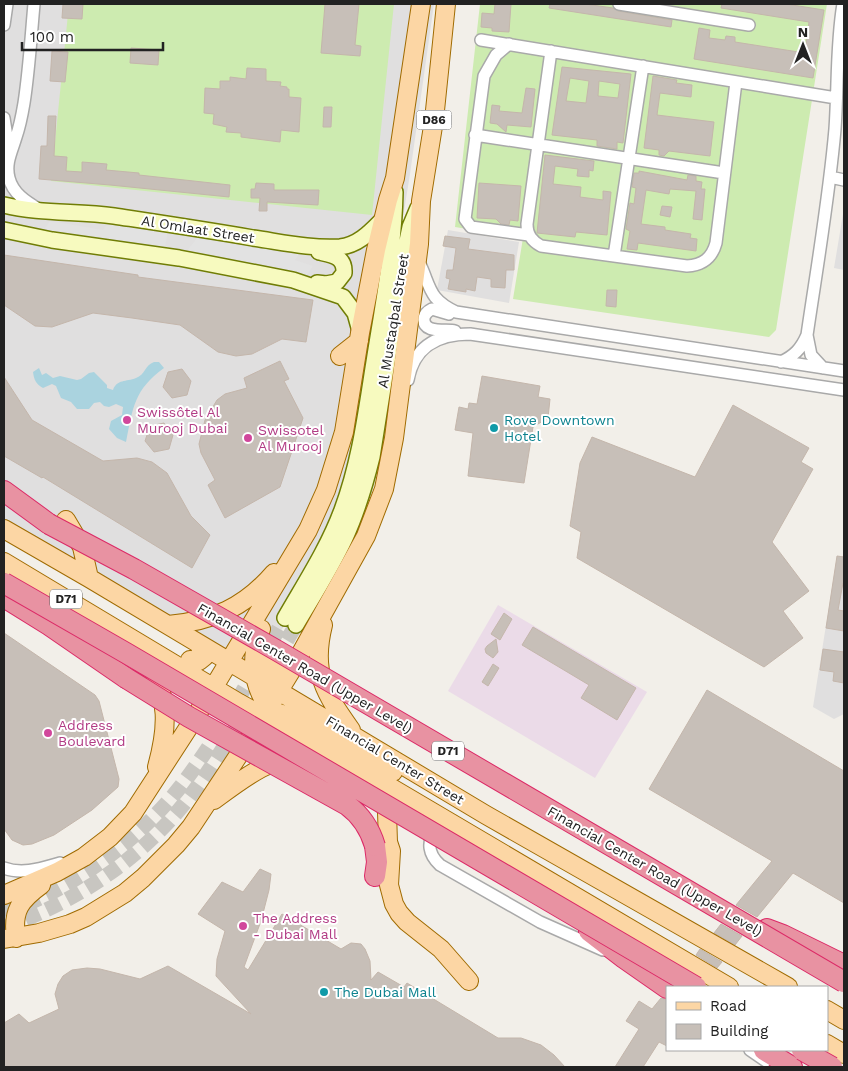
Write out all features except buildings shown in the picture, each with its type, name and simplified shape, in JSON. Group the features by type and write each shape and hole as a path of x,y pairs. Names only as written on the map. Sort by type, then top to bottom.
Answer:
{"highway":[{"path":"4,491 57,522"},
{"path":"4,500 57,522"},
{"name":"Financial Center Road (Upper Level)","path":"57,522 134,569 268,645 844,982"},
{"name":"D71","path":"4,583 694,986"},
{"path":"4,596 164,702 347,805 365,823 375,846 377,862 375,876"},
{"path":"569,913 609,948 666,989"},
{"path":"747,925 782,935 844,965"},
{"path":"766,1051 792,1067"},
{"path":"804,1051 832,1067"}],"main road":[{"name":"Al Mustaqbal Street","path":"422,4 395,178 393,230 387,282 354,474 328,543 291,621 336,556 354,518 372,458 407,241 421,201 434,120 446,4"},
{"path":"4,895 57,872 84,857 122,825 152,785 202,707 321,504 337,458 348,412 360,337 384,218 395,178"},
{"path":"57,872 21,902 15,914 10,938 39,934 70,924 106,906 125,893 160,862 181,839 204,808 266,712 359,552 376,513 388,472 418,260 421,233 421,201"},
{"name":"Al Omlaat Street","path":"4,205 42,211 113,216 300,244 339,247 353,244 366,236 384,218"},
{"path":"4,230 52,240 179,258 293,280 332,284 337,282 344,273 342,262 338,257 300,244"},
{"path":"293,280 343,297 355,313 360,337"},
{"path":"340,356 360,337"},
{"path":"57,522 82,547 87,562 89,578"},
{"name":"Financial Center Street","path":"4,529 199,644 222,674"},
{"path":"168,624 204,619 246,600 262,587 300,542"},
{"path":"266,712 254,676 256,644 262,627 290,578 300,542"},
{"path":"4,555 190,660 222,674 235,692 243,720 240,731 204,808"},
{"name":"Financial Center Street","path":"4,562 129,636 222,674 254,676 486,815 786,986"},
{"path":"327,608 319,644 320,673 330,700 354,735"},
{"path":"129,636 148,660 164,700 166,713 164,738 152,785"},
{"path":"190,660 199,661 204,657 199,644"},
{"path":"255,656 265,665 289,674"},
{"path":"254,676 289,674"},
{"path":"202,707 221,702 239,702"},
{"name":"Financial Center Street","path":"239,702 266,712 337,758 368,774 728,986"},
{"path":"202,707 224,713 234,721 240,731"},
{"path":"290,726 449,802 467,810 486,815"},
{"path":"204,808 254,771 276,760 312,754 337,758"},
{"path":"368,774 381,788 386,804 388,842 391,851 390,885 394,904 407,922 441,949 469,981"},
{"path":"828,1011 844,1020"},
{"path":"828,1045 844,1054"}],"street":[{"path":"4,25 7,4"},
{"path":"34,4 24,104 6,167 10,182 15,191 23,199 42,211"},
{"path":"619,4 669,8 749,26"},
{"path":"781,362 796,353 807,336 839,128 836,98 841,71 838,40 843,4"},
{"path":"481,40 836,98"},
{"path":"509,44 491,62 484,76 465,216 466,222 471,226 529,235"},
{"path":"551,51 527,224 529,235 536,243 542,246 687,266 703,263 714,251 716,243 736,82"},
{"path":"614,256 642,66"},
{"path":"4,118 7,137 4,156"},
{"path":"475,136 724,173"},
{"path":"830,177 844,180"},
{"path":"418,260 428,288 440,303 456,312 473,316"},
{"path":"844,371 450,314 432,309 427,311 424,316 426,326 431,329 450,330 844,390"},
{"path":"396,419 404,404 412,365 421,352 433,341 443,336 470,334"},
{"path":"807,336 811,355 823,368"},
{"path":"450,822 437,829 430,839 430,851 440,865 540,922 605,951 666,989"},
{"path":"4,868 29,871 84,857"},
{"path":"752,1051 776,1067"},
{"path":"817,1051 820,1060 818,1067"}],"shaded area":[{"path":"4,4 434,4 410,174 368,434 332,545 259,668 4,526"},
{"path":"844,208 844,270 834,268"},
{"path":"116,212 170,219 163,258 41,234 50,221 103,230"},
{"path":"207,226 309,240 295,260 313,266 303,281 177,263"},
{"path":"448,230 519,242 509,303 437,290"},
{"path":"837,556 844,557 844,714 834,719 813,707"},
{"path":"498,605 647,692 595,778 448,691"}],"green space":[{"path":"69,4 394,4 372,215 51,181"},
{"path":"480,4 827,4 776,330 769,337 513,299 523,238 455,227"}],"water":[{"path":"154,362 159,362 164,368 146,384 136,400 126,442 117,438 109,429 111,421 122,415 123,407 116,404 109,407 104,406 100,402 94,403 89,409 77,409 71,402 61,398 56,386 52,384 43,388 39,385 35,380 33,372 39,368 42,375 46,373 53,378 60,376 77,380 94,372 107,385 107,388 113,390 119,382 139,377"}],"tunnel":[{"path":"4,913 54,891 78,877 101,862 144,827 181,786 196,766 236,704 285,618"},
{"path":"275,660 296,625"},
{"path":"4,927 31,917 83,891 107,875 152,838 191,795 219,755 245,712"}],"place":[{"name":"Swissôtel Al Murooj Dubai","path":"127,420"},
{"name":"Rove Downtown Hotel","path":"494,428"},
{"name":"Swissotel Al Murooj","path":"248,438"},
{"name":"Address Boulevard","path":"48,733"},
{"name":"The Address - Dubai Mall","path":"243,926"},
{"name":"The Dubai Mall","path":"324,992"}]}
